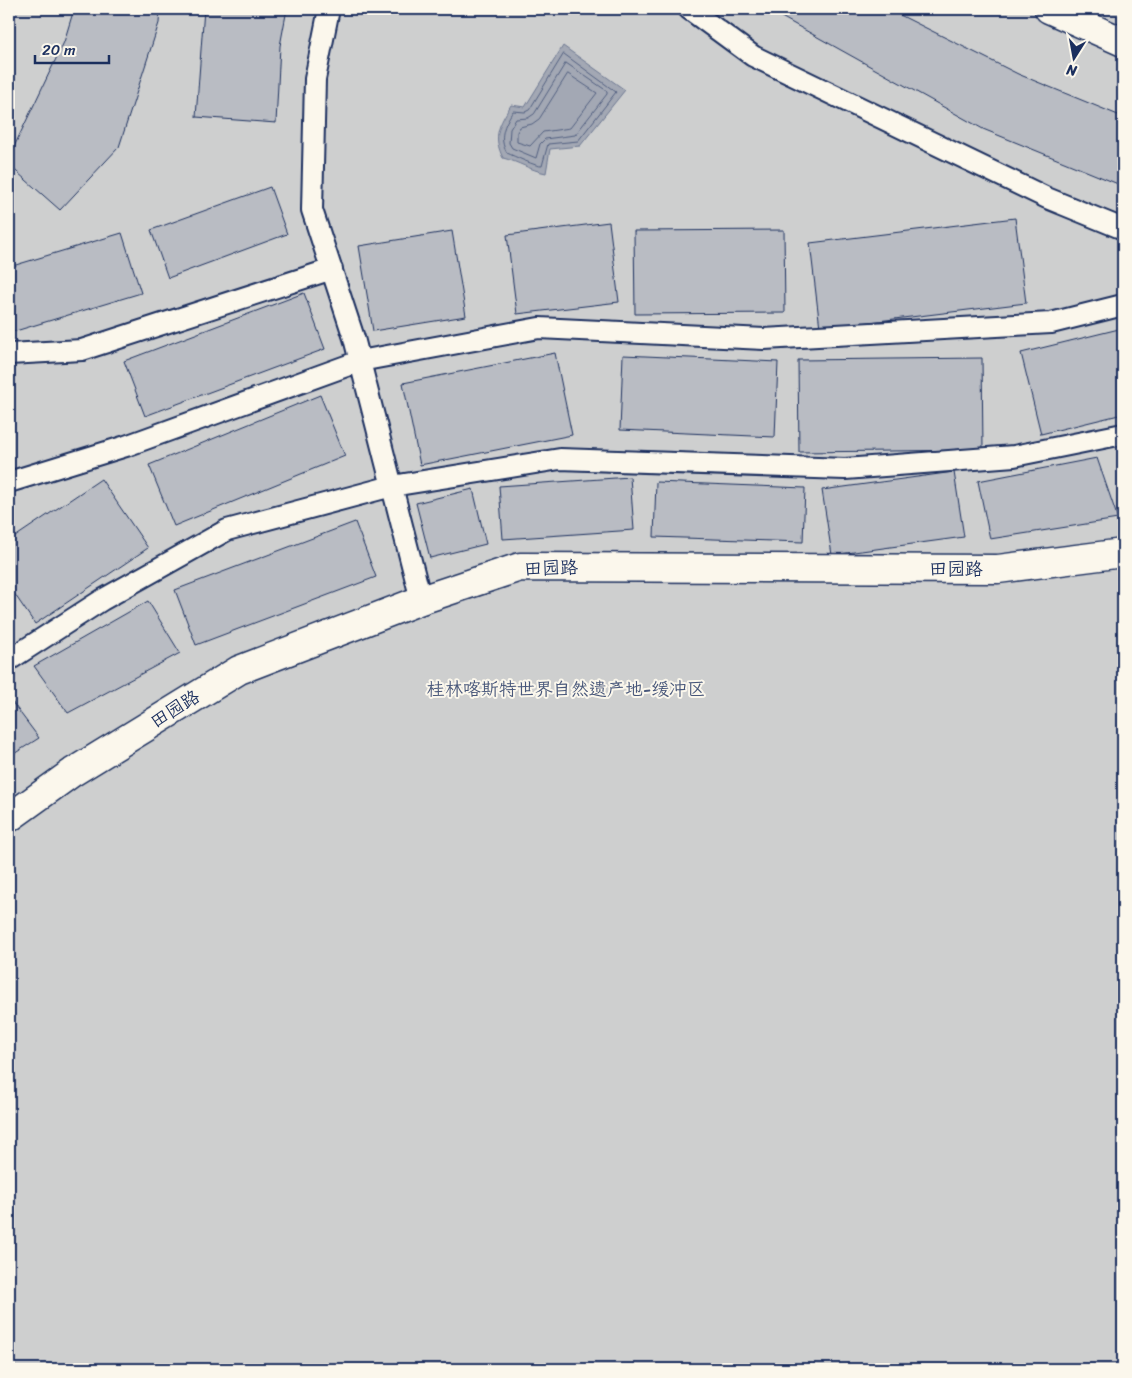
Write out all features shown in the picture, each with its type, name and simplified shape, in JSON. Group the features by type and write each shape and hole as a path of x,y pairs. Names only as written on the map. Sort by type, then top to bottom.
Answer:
{"main road":[{"path":"1049,9 1123,42"},
{"name":"田园路","path":"9,818 73,772 239,670 421,600 520,567 998,569 1123,553"}],"street":[{"path":"329,9 315,79 312,210 360,361 421,600"},
{"path":"689,9 753,56 1047,198 1123,229"},
{"path":"9,354 82,350 332,269"},
{"path":"9,482 126,446 360,361 539,328 764,339 1052,323 1123,305"},
{"path":"9,660 102,600 227,530 392,486 560,459 845,469 1014,456 1123,434"}],"green space":[{"name":"桂林喀斯特世界自然遗产地-缓冲区","path":"9,9 1123,9 1123,1369 9,1369"}],"water":[{"path":"563,46 625,90 580,146 550,149 546,173 503,158 498,143 498,131 511,105 525,107"}],"building":[{"path":"74,9 160,9 159,23 119,147 60,210 9,165 9,157 64,42"},
{"path":"204,9 287,9 280,46 276,123 196,117"},
{"path":"767,9 888,9 1018,74 1123,117 1123,186 983,129"},
{"path":"270,187 287,234 168,278 151,230"},
{"path":"1015,218 1026,303 820,328 810,243"},
{"path":"609,222 619,302 517,314 507,235"},
{"path":"784,230 785,313 635,314 634,231"},
{"path":"452,231 466,316 373,331 359,246"},
{"path":"122,233 141,293 9,333 9,267"},
{"path":"304,293 325,349 145,416 124,361"},
{"path":"1123,328 1123,414 1041,434 1021,353"},
{"path":"555,353 572,435 420,465 403,383"},
{"path":"623,355 778,362 775,437 620,430"},
{"path":"982,358 983,450 799,452 798,360"},
{"path":"320,395 345,456 174,526 149,465"},
{"path":"1097,458 1118,519 990,539 978,481"},
{"path":"954,472 964,537 832,555 822,490"},
{"path":"630,477 634,530 503,539 499,486"},
{"path":"101,479 148,548 35,624 9,586 9,541"},
{"path":"656,482 805,488 803,542 654,537"},
{"path":"473,489 486,544 430,558 416,503"},
{"path":"355,522 376,577 196,645 175,590"},
{"path":"148,601 180,653 68,713 34,666"},
{"path":"9,698 39,738 9,757"}]}
